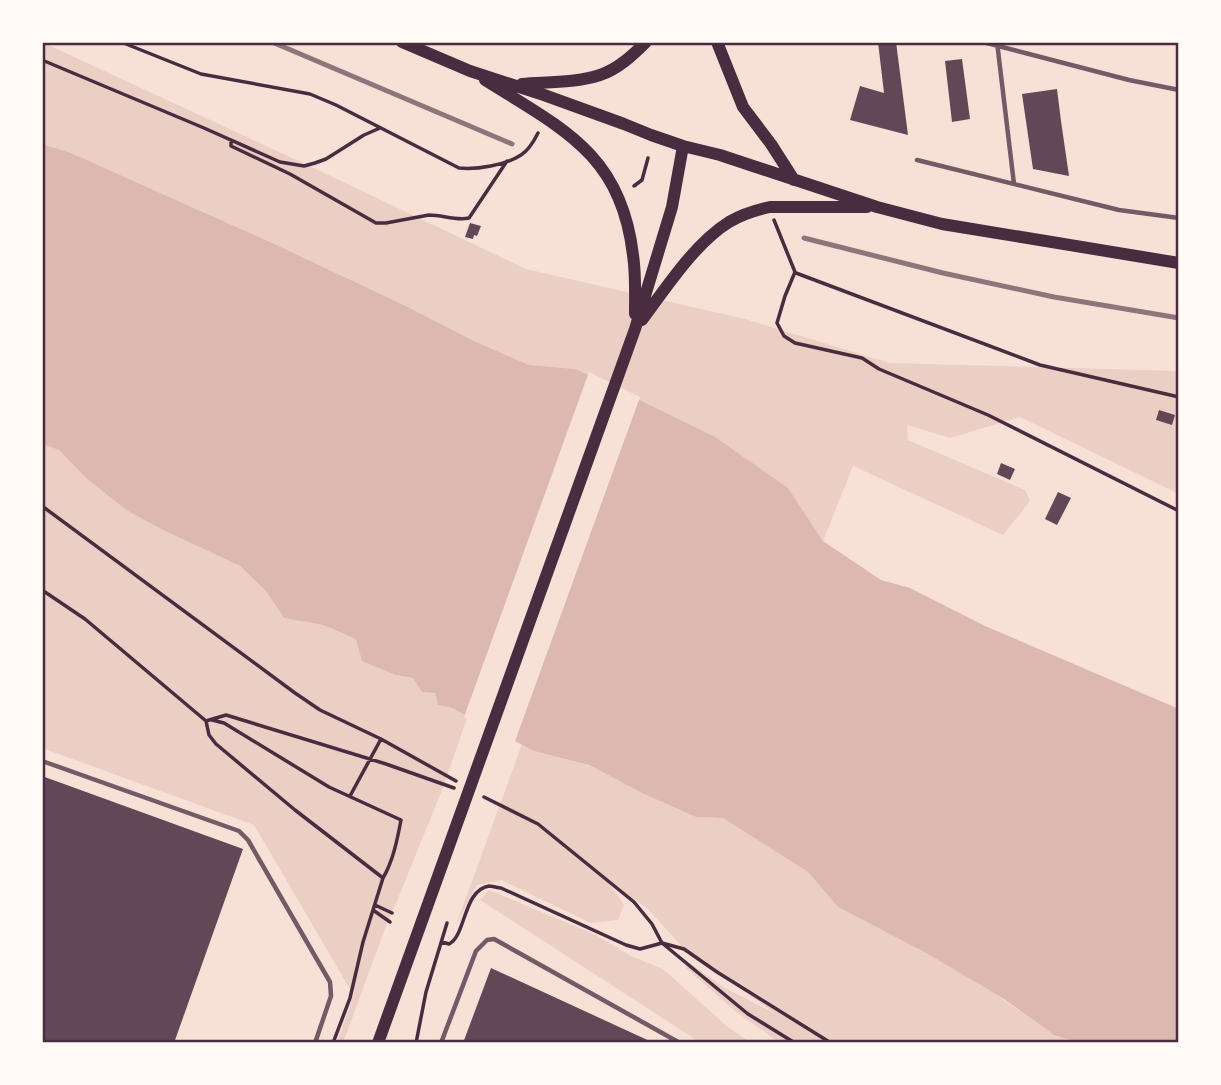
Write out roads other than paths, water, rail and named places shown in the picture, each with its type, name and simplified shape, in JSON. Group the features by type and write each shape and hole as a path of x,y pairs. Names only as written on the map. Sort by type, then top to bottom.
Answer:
{"main road":[{"path":"402,42 470,71 683,146 720,155 877,207 942,224 1179,263"},
{"path":"516,85 600,75 629,58 646,42"},
{"path":"717,42 743,107 794,180"},
{"path":"470,71 546,118 585,148 608,177 626,217 634,255 635,329"},
{"path":"378,1043 635,329 672,206 683,146"},
{"path":"635,329 707,240 729,222 770,207 877,207"}],"lane":[{"path":"983,42 1129,80 1179,90"},
{"path":"997,44 1014,184"},
{"path":"917,160 1119,210 1179,218"},
{"path":"42,761 239,831 248,840 330,982 331,996 315,1043"},
{"path":"441,1043 475,951 487,940 494,939 680,1043"}],"railway":[{"path":"272,42 512,144"},
{"path":"804,238 943,273 1054,297 1179,318"}]}
